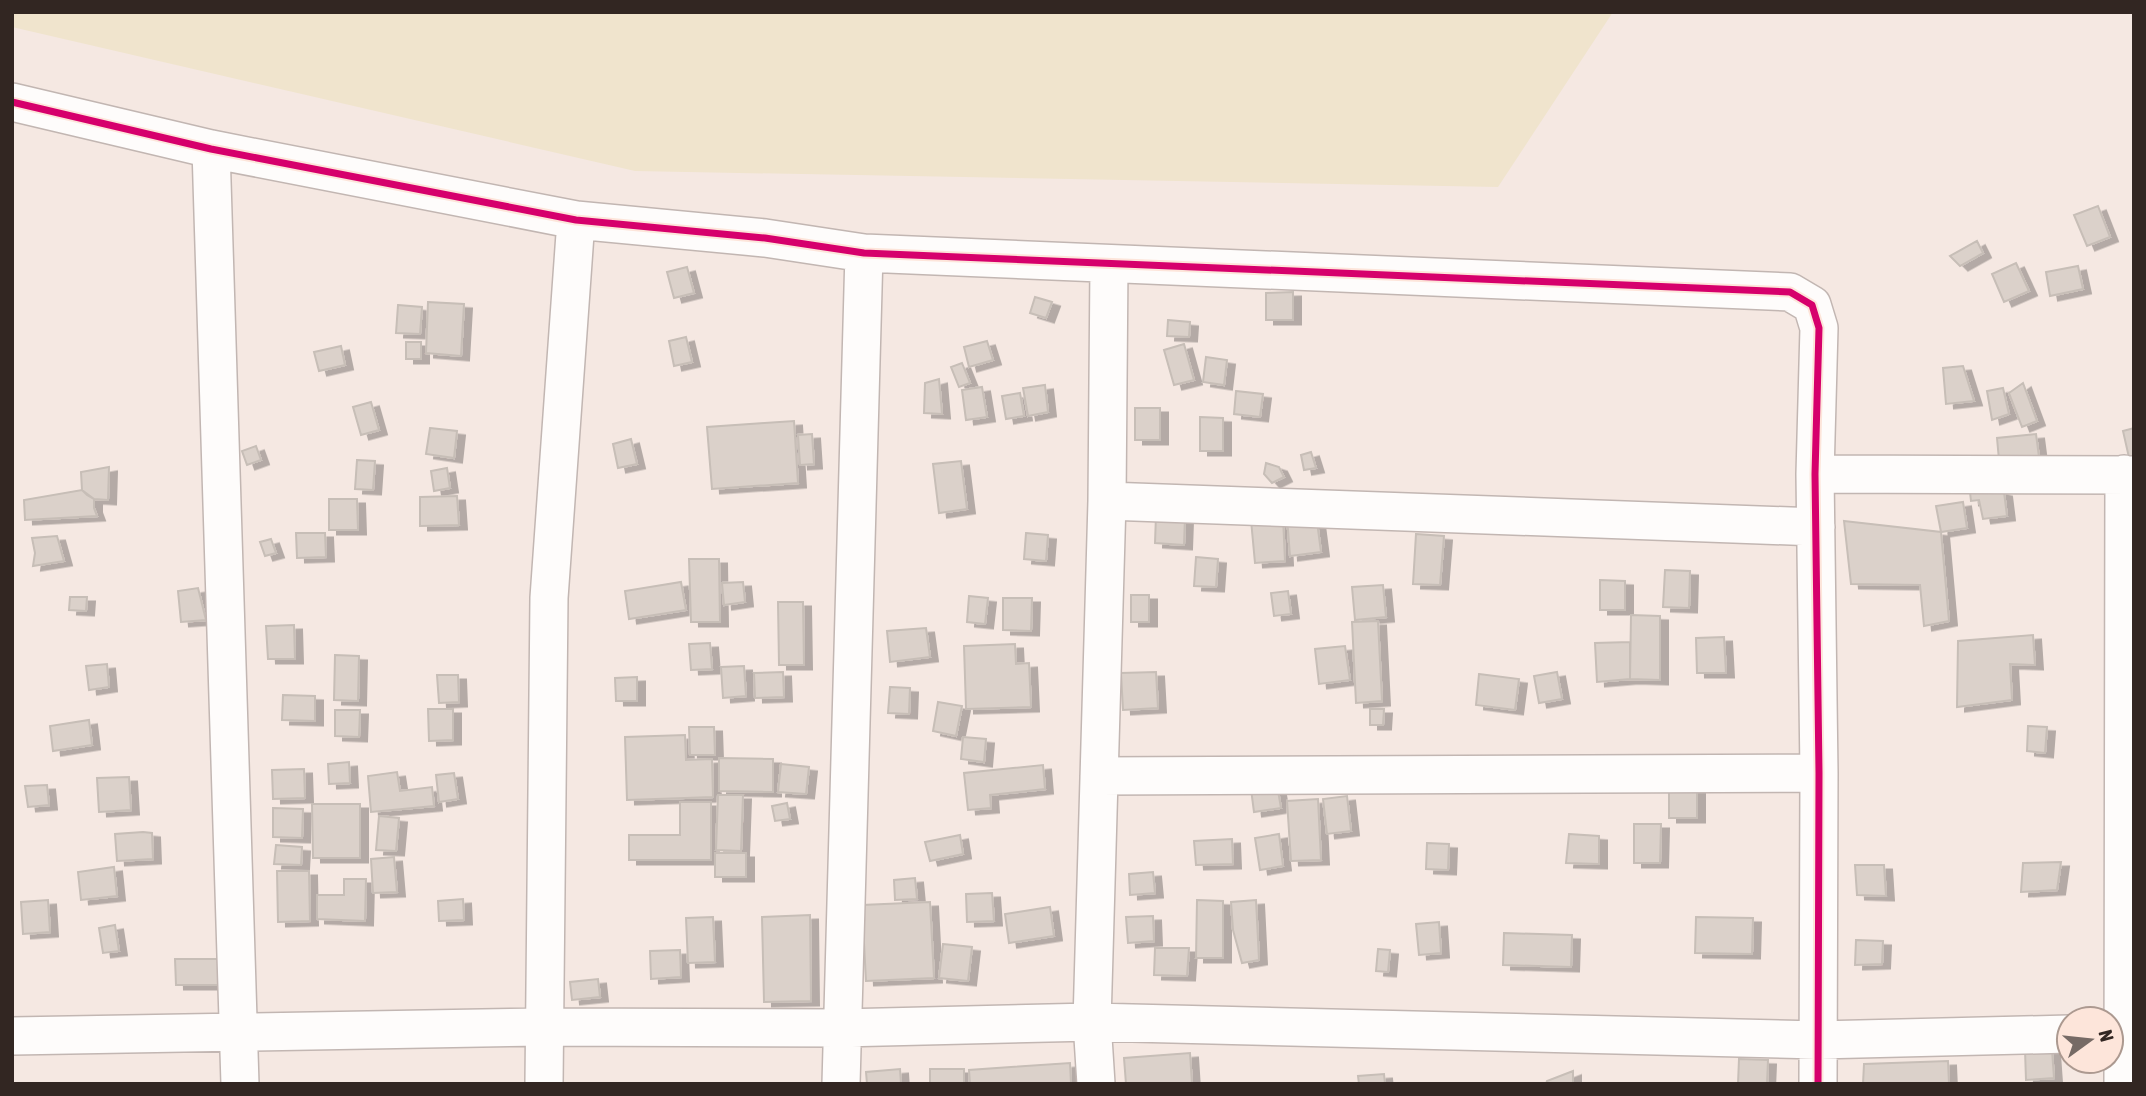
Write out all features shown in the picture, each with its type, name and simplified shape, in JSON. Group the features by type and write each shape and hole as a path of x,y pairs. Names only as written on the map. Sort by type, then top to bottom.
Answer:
{"street":[{"path":"12,102 211,149 576,220 765,238 864,253 1790,292 1812,305 1819,328 1815,474 1819,773 1818,1084"},
{"path":"211,149 240,1084"},
{"path":"544,1084 549,598 576,220"},
{"path":"841,1084 864,253"},
{"path":"1096,1084 1092,1022 1107,500 1109,264"},
{"path":"1815,474 2129,475 2129,741 2123,1005"},
{"path":"1107,500 1816,527"},
{"path":"1099,776 1819,773"},
{"path":"12,1036 543,1027 841,1028 1092,1022 1818,1040 2055,1034"}],"sand":[{"path":"12,12 1613,12 1498,187 635,171 12,27"}],"building":[{"path":"2098,206 2110,237 2087,246 2074,215"},
{"path":"1977,241 1983,253 1960,266 1950,256"},
{"path":"2016,263 2029,291 2004,302 1992,274"},
{"path":"2078,266 2083,289 2050,296 2046,272"},
{"path":"687,267 694,293 674,298 667,272"},
{"path":"1293,292 1293,320 1266,320 1266,293"},
{"path":"1035,297 1052,302 1046,318 1030,313"},
{"path":"428,302 464,304 461,356 426,353"},
{"path":"398,305 422,307 420,334 396,333"},
{"path":"1168,320 1190,322 1189,337 1167,336"},
{"path":"686,337 692,362 674,366 669,341"},
{"path":"987,341 993,360 969,367 964,347"},
{"path":"406,342 421,342 421,359 406,359"},
{"path":"1184,344 1194,380 1174,385 1164,350"},
{"path":"341,346 345,365 319,371 314,352"},
{"path":"1206,357 1227,360 1224,385 1203,382"},
{"path":"962,363 970,383 959,387 951,367"},
{"path":"1963,366 1974,401 1946,404 1943,368"},
{"path":"939,379 942,414 924,413 925,383"},
{"path":"2023,383 2037,421 2022,427 2009,393"},
{"path":"1045,385 1048,412 1028,416 1023,388"},
{"path":"982,387 987,417 966,420 962,390"},
{"path":"2003,388 2009,414 1992,420 1987,391"},
{"path":"1236,391 1263,394 1260,417 1234,414"},
{"path":"1020,393 1024,416 1006,419 1002,396"},
{"path":"371,402 379,430 361,435 353,407"},
{"path":"1135,408 1160,408 1160,440 1135,440"},
{"path":"1200,417 1223,418 1223,451 1200,451"},
{"path":"794,421 798,483 712,489 707,427"},
{"path":"430,428 457,431 454,458 426,454"},
{"path":"2134,428 2134,462 2130,462 2123,431"},
{"path":"812,434 814,464 800,465 798,435"},
{"path":"2036,434 2039,457 1999,460 1997,438"},
{"path":"631,439 637,464 618,468 613,444"},
{"path":"256,446 261,460 247,465 242,451"},
{"path":"1311,452 1316,468 1304,470 1301,455"},
{"path":"357,460 375,461 373,490 355,489"},
{"path":"961,461 967,509 939,513 933,464"},
{"path":"1266,463 1279,467 1284,477 1272,483 1264,474"},
{"path":"109,467 108,500 94,499 87,495 82,490 81,472"},
{"path":"447,468 450,488 434,491 431,471"},
{"path":"1969,483 2004,492 2007,516 1983,519 1979,500 1971,501"},
{"path":"82,490 94,499 97,516 25,520 24,500"},
{"path":"457,496 459,525 420,526 420,497"},
{"path":"329,499 357,499 358,530 329,530"},
{"path":"1963,502 1967,528 1941,532 1936,506"},
{"path":"1316,514 1321,552 1290,556 1287,517"},
{"path":"1156,515 1185,517 1184,545 1155,543"},
{"path":"1283,517 1285,561 1255,563 1251,520"},
{"path":"1844,521 1941,532 1949,621 1924,626 1920,585 1851,584"},
{"path":"296,533 325,533 326,557 297,558"},
{"path":"1026,533 1048,535 1046,561 1024,559"},
{"path":"1416,534 1444,536 1440,585 1413,584"},
{"path":"57,536 64,561 33,566 35,553 32,538"},
{"path":"271,539 276,553 265,556 260,542"},
{"path":"1196,557 1218,559 1216,587 1194,586"},
{"path":"689,559 719,559 720,622 691,622"},
{"path":"1665,570 1690,571 1689,608 1663,607"},
{"path":"1600,580 1625,581 1625,610 1600,610"},
{"path":"681,582 686,610 629,619 625,591"},
{"path":"743,582 745,602 724,605 722,583"},
{"path":"1383,585 1386,617 1355,620 1352,587"},
{"path":"198,588 206,620 181,622 178,591"},
{"path":"1288,591 1291,614 1274,616 1271,593"},
{"path":"1131,595 1149,595 1149,622 1131,622"},
{"path":"969,596 988,598 985,624 967,622"},
{"path":"70,597 87,597 86,611 69,610"},
{"path":"1003,598 1032,598 1031,631 1003,630"},
{"path":"778,602 803,602 804,665 779,665"},
{"path":"1631,615 1660,616 1660,680 1630,679"},
{"path":"1378,621 1382,701 1356,703 1352,622"},
{"path":"294,625 295,659 268,659 266,626"},
{"path":"926,628 930,657 890,662 887,631"},
{"path":"2033,635 2035,665 2010,664 2012,700 1957,707 1958,641"},
{"path":"1724,637 1726,673 1697,673 1696,638"},
{"path":"1630,642 1630,679 1597,682 1595,643"},
{"path":"710,643 712,669 691,670 689,644"},
{"path":"1015,644 1016,664 1029,663 1031,707 966,709 964,646"},
{"path":"1345,646 1350,680 1319,684 1315,649"},
{"path":"335,655 359,656 358,701 334,700"},
{"path":"107,664 109,687 89,690 86,666"},
{"path":"744,666 746,696 723,698 721,667"},
{"path":"783,672 784,697 755,698 754,673"},
{"path":"1156,672 1158,708 1123,710 1121,673"},
{"path":"1557,672 1562,699 1539,703 1534,676"},
{"path":"1479,674 1519,679 1515,710 1476,705"},
{"path":"437,675 458,675 459,702 439,703"},
{"path":"637,677 637,701 616,701 615,678"},
{"path":"890,687 910,688 909,714 888,713"},
{"path":"283,695 315,696 315,721 282,720"},
{"path":"938,702 962,706 956,736 933,731"},
{"path":"428,709 453,709 453,740 429,741"},
{"path":"1370,709 1384,709 1383,725 1370,725"},
{"path":"335,710 360,710 359,737 335,736"},
{"path":"89,720 92,745 53,751 50,726"},
{"path":"2028,726 2047,727 2045,753 2027,751"},
{"path":"689,727 714,727 715,755 690,755"},
{"path":"685,735 686,760 712,759 713,797 627,800 625,737"},
{"path":"963,737 986,739 984,762 961,759"},
{"path":"719,758 773,759 773,792 719,791"},
{"path":"349,762 350,783 329,784 328,764"},
{"path":"781,764 809,767 806,794 778,792"},
{"path":"1043,765 1045,789 990,795 991,808 968,810 964,773"},
{"path":"304,769 305,798 273,799 272,770"},
{"path":"397,772 400,791 432,787 434,806 371,812 368,776"},
{"path":"454,773 458,799 439,802 436,775"},
{"path":"129,777 131,810 99,812 97,778"},
{"path":"47,785 49,805 28,807 25,786"},
{"path":"1277,785 1281,808 1254,812 1251,789"},
{"path":"1669,788 1697,788 1697,818 1669,818"},
{"path":"718,795 743,795 741,851 716,850"},
{"path":"1347,796 1351,831 1327,834 1323,799"},
{"path":"1318,799 1321,860 1291,861 1287,801"},
{"path":"680,802 711,802 711,860 629,860 629,835 680,835"},
{"path":"787,803 790,819 775,821 772,806"},
{"path":"312,804 360,804 360,858 313,858"},
{"path":"273,808 303,809 302,838 273,837"},
{"path":"379,816 399,818 396,851 376,850"},
{"path":"1634,824 1661,824 1660,863 1634,863"},
{"path":"152,833 153,859 117,861 115,834"},
{"path":"1279,834 1283,866 1260,870 1255,838"},
{"path":"1569,834 1599,836 1599,864 1566,863"},
{"path":"960,835 963,854 930,861 925,842"},
{"path":"1232,839 1233,864 1196,865 1194,841"},
{"path":"1427,843 1449,844 1448,870 1426,869"},
{"path":"276,845 302,847 301,865 274,864"},
{"path":"715,853 746,853 746,877 715,877"},
{"path":"394,857 397,892 373,893 371,859"},
{"path":"2061,862 2057,890 2021,892 2023,863"},
{"path":"1855,865 1884,865 1886,896 1857,895"},
{"path":"114,867 117,896 81,900 78,872"},
{"path":"277,871 309,871 310,921 278,922"},
{"path":"1153,872 1155,893 1130,895 1129,874"},
{"path":"915,878 917,899 895,900 894,880"},
{"path":"344,879 366,879 365,921 317,919 317,895 344,895"},
{"path":"992,893 994,921 967,922 966,894"},
{"path":"463,899 464,920 439,921 438,901"},
{"path":"48,900 50,932 23,934 21,902"},
{"path":"1197,900 1223,901 1223,958 1196,958"},
{"path":"1256,900 1259,960 1242,963 1233,930 1231,902"},
{"path":"930,902 934,978 866,981 862,905"},
{"path":"1050,907 1054,936 1009,943 1005,914"},
{"path":"810,915 811,1001 764,1002 762,917"},
{"path":"1153,916 1154,941 1128,943 1126,917"},
{"path":"713,917 715,962 688,963 686,918"},
{"path":"1696,917 1753,918 1752,954 1695,953"},
{"path":"1439,922 1441,953 1419,955 1416,924"},
{"path":"115,925 119,951 103,953 99,928"},
{"path":"1504,933 1572,935 1571,967 1503,965"},
{"path":"1856,940 1883,941 1882,964 1855,965"},
{"path":"943,944 972,947 968,981 939,978"},
{"path":"1155,948 1189,948 1187,976 1154,975"},
{"path":"1378,949 1390,950 1388,972 1376,971"},
{"path":"680,950 681,977 651,979 650,951"},
{"path":"175,959 220,959 220,985 176,985"},
{"path":"598,979 600,997 572,1000 570,982"},
{"path":"2025,1050 2052,1050 2054,1078 2026,1080"},
{"path":"1190,1053 1192,1084 1126,1084 1124,1058"},
{"path":"1739,1059 1768,1060 1767,1084 1738,1084"},
{"path":"1948,1061 1949,1084 1863,1084 1864,1064"},
{"path":"1070,1063 1071,1084 970,1084 969,1070"},
{"path":"900,1069 901,1084 867,1084 866,1072"},
{"path":"930,1069 964,1069 964,1084 930,1084"},
{"path":"1573,1071 1573,1084 1546,1084 1547,1081"},
{"path":"1384,1074 1385,1084 1359,1084 1358,1076"}],"cycle path":[{"path":"12,102 211,149 576,220 765,238 864,253 1790,292 1812,305 1819,328 1815,474 1819,773 1818,1084"}]}
